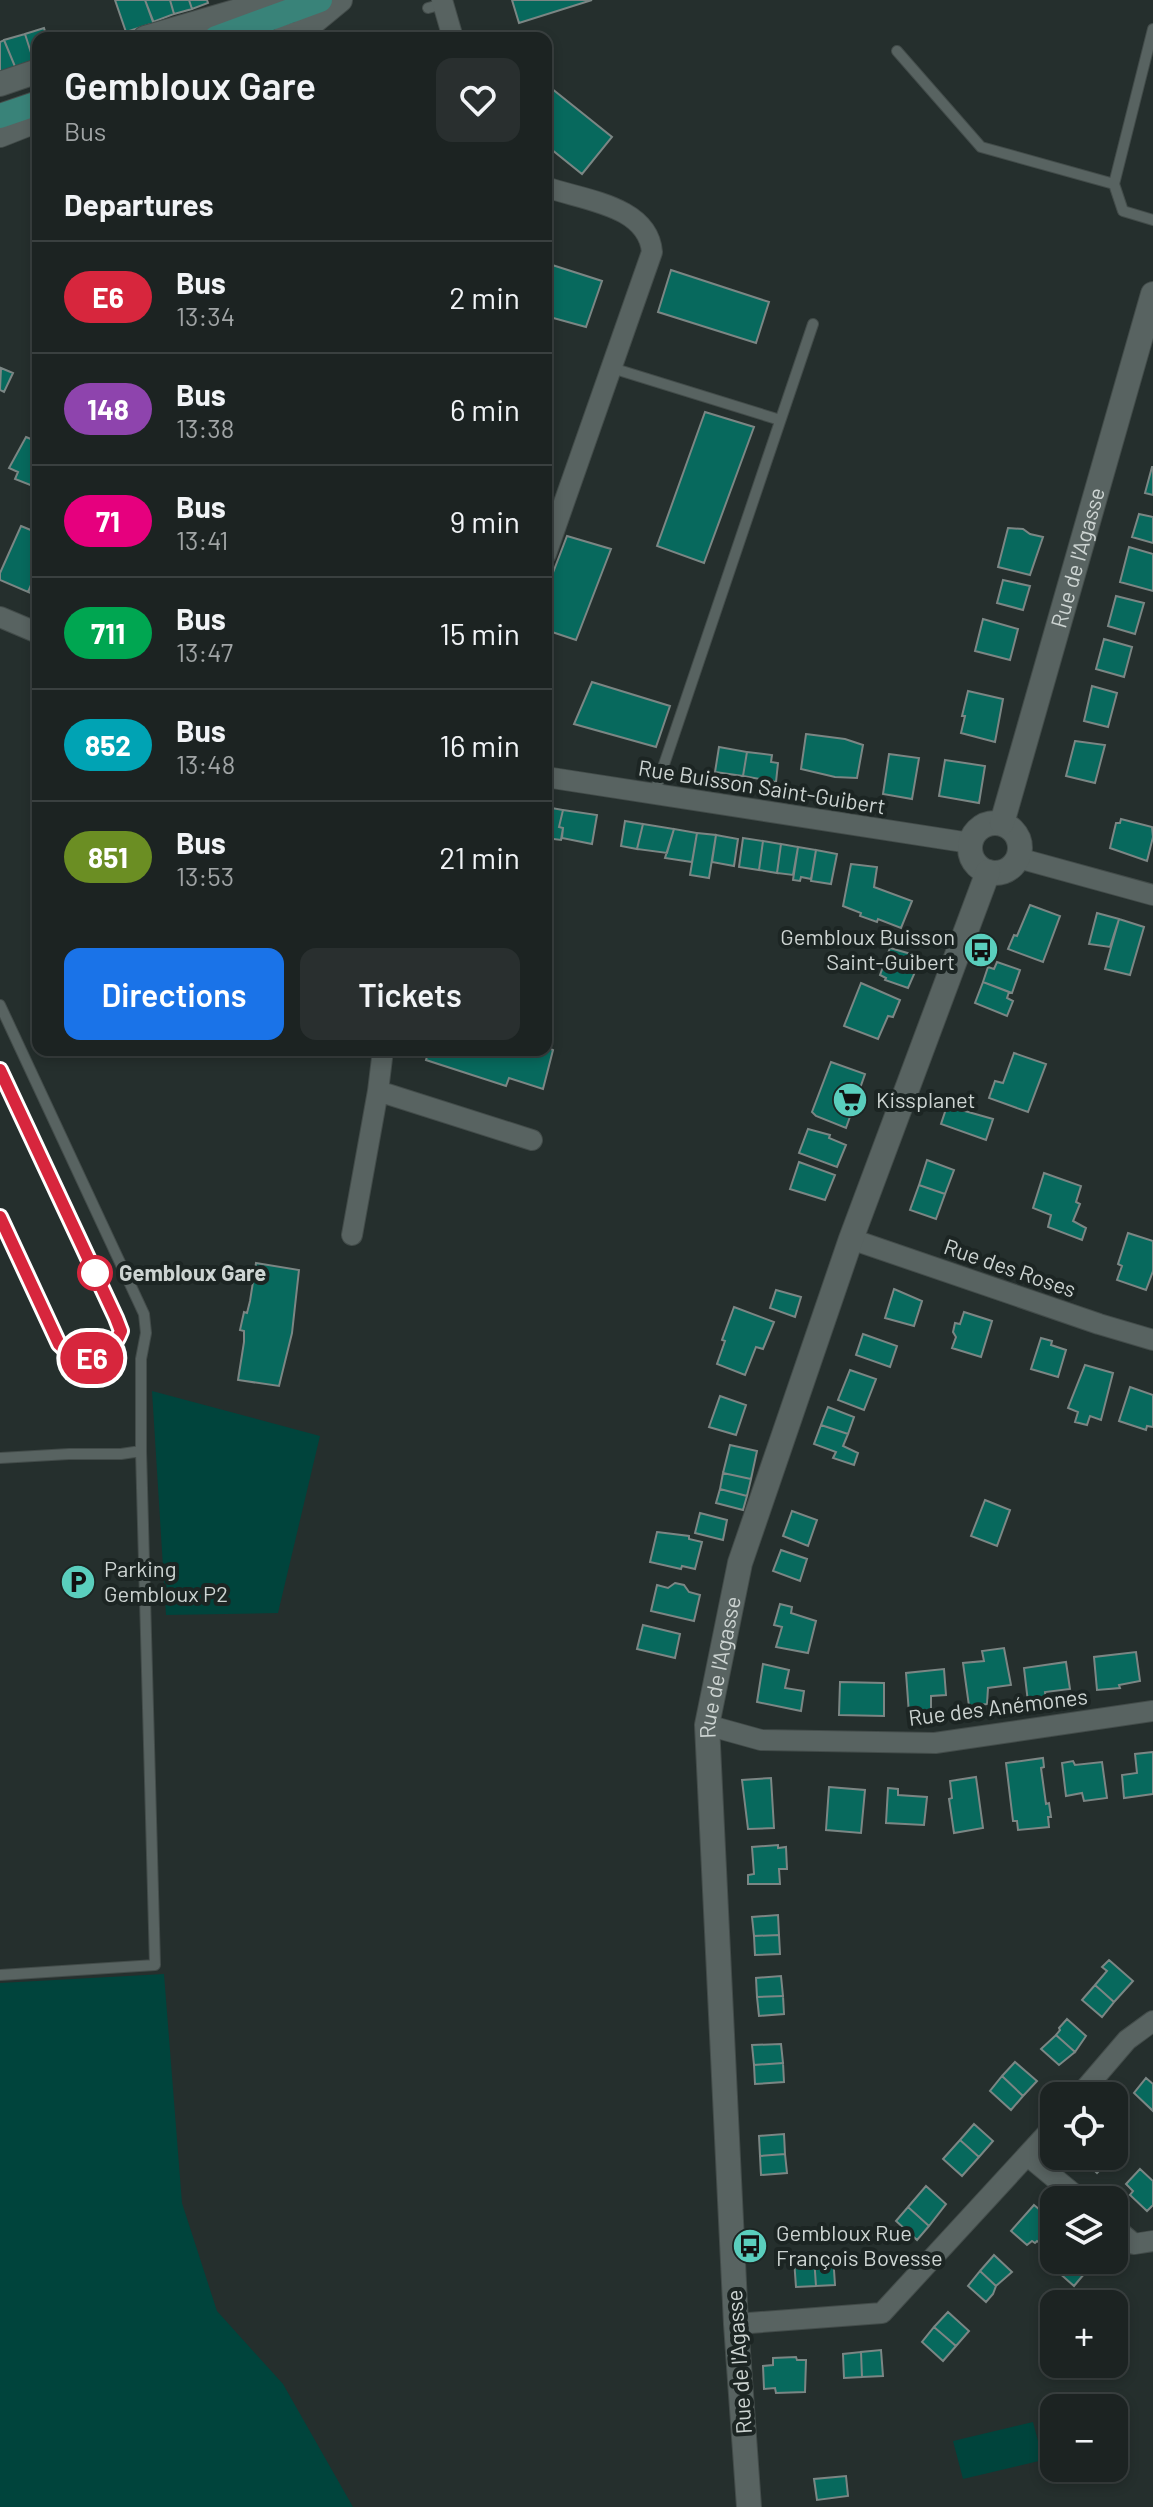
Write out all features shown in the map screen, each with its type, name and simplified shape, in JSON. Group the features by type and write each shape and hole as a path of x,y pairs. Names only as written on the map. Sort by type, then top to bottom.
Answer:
{"main road":[{"path":"232,32 320,0"},
{"path":"0,116 32,105"}],"street":[{"path":"166,32 276,0"},
{"path":"301,32 340,0"},
{"path":"438,4 448,32"},
{"path":"0,84 32,73"},
{"path":"0,135 32,122"},
{"path":"552,189 601,202 638,223 650,238 652,252 552,537"},
{"name":"Rue de l'Agasse","path":"1002,823 1153,294"},
{"path":"0,617 32,630"},
{"name":"Rue Buisson Saint-Guibert","path":"552,778 970,843"},
{"path":"994,822 1002,823 1010,827 1019,841 1018,858 1009,869 988,872 972,858 970,843 978,828 994,822"},
{"path":"1018,858 1153,895"},
{"name":"Rue de l'Agasse","path":"749,2507 736,2324 707,1725 740,1563 851,1239 988,872"},
{"path":"352,1235 382,1056"},
{"path":"378,1091 532,1140"},
{"name":"Rue des Roses","path":"851,1239 1153,1340"},
{"name":"Rue des Anémones","path":"707,1725 761,1740 935,1743 1153,1711"},
{"path":"1091,2082 1127,2040 1153,2021"},
{"path":"736,2324 882,2313 1040,2142"},
{"path":"1028,2156 1064,2186"},
{"path":"1128,2239 1134,2244 1153,2241"}],"lane":[{"path":"1153,29 1148,71 1114,184 1123,211 1153,220"},
{"path":"897,51 981,147 1114,184"},
{"path":"654,794 813,324"},
{"path":"612,368 780,420"},
{"path":"0,1005 144,1314 146,1333 141,1359 140,1399 155,1965 0,1975"},
{"path":"0,1070 121,1331 116,1343 106,1353 94,1358 81,1358 59,1344 0,1217"},
{"path":"0,1458 141,1451"}],"green space":[{"path":"152,1391 320,1436 278,1613 166,1615"},
{"path":"164,1974 182,2203 217,2311 283,2384 353,2507 0,2507 0,1983"},
{"path":"1033,2422 1040,2461 963,2479 953,2441"}],"building":[{"path":"115,0 145,0 154,23 126,32"},
{"path":"145,0 170,0 174,14 153,22"},
{"path":"170,0 189,0 192,9 174,14"},
{"path":"189,0 207,0 208,3 192,9"},
{"path":"512,0 592,0 519,23"},
{"path":"44,28 45,32 32,32 32,56 25,34"},
{"path":"25,34 32,56 31,64 16,69 4,40"},
{"path":"4,40 16,69 0,74 0,42"},
{"path":"552,89 612,137 582,174 552,150"},
{"path":"552,265 602,281 586,327 552,318"},
{"path":"671,270 769,302 756,343 658,312"},
{"path":"1,368 13,373 4,392 0,390"},
{"path":"705,412 754,427 704,563 657,546"},
{"path":"26,437 32,440 32,486 15,479 18,472 9,468"},
{"path":"1153,467 1153,495 1145,493"},
{"path":"1139,514 1153,517 1153,543 1132,537"},
{"path":"21,526 32,531 32,583 28,592 0,580 0,573"},
{"path":"1008,528 1023,529 1043,537 1030,575 998,567"},
{"path":"567,536 611,549 576,640 552,632 552,575"},
{"path":"1129,547 1153,554 1153,591 1120,582"},
{"path":"1003,580 1030,586 1023,610 997,603"},
{"path":"1116,596 1144,603 1135,634 1108,626"},
{"path":"983,619 1018,629 1010,660 975,651"},
{"path":"1104,639 1132,647 1124,677 1096,669"},
{"path":"592,682 670,706 656,747 574,724"},
{"path":"1092,686 1117,693 1108,727 1084,721"},
{"path":"968,691 1003,699 995,742 961,733"},
{"path":"806,734 845,739 863,745 857,778 835,777 801,769"},
{"path":"1075,741 1105,745 1095,783 1066,776"},
{"path":"719,747 747,752 743,776 715,772"},
{"path":"747,752 772,755 771,762 778,763 776,782 743,776"},
{"path":"889,754 919,758 912,799 883,794"},
{"path":"945,760 985,766 979,803 939,796"},
{"path":"552,808 563,810 559,827 563,828 561,840 552,839"},
{"path":"563,810 597,815 592,844 562,838 563,828 559,827"},
{"path":"1121,819 1152,827 1153,837 1147,861 1110,848 1116,823 1120,823"},
{"path":"625,821 643,824 637,849 621,846"},
{"path":"643,824 674,829 667,853 637,849"},
{"path":"674,829 697,833 692,862 665,858"},
{"path":"697,833 716,835 709,878 690,875"},
{"path":"716,835 738,839 734,866 712,862"},
{"path":"743,838 763,841 759,870 739,867"},
{"path":"763,841 781,844 777,873 759,870"},
{"path":"781,844 798,847 793,875 777,873"},
{"path":"798,847 816,850 811,879 801,877 800,881 793,880"},
{"path":"816,850 837,854 831,884 811,881"},
{"path":"851,864 877,867 874,887 912,901 901,928 860,916 861,913 843,906"},
{"path":"1030,905 1060,916 1043,962 1008,949"},
{"path":"1097,913 1119,919 1110,947 1089,944"},
{"path":"1119,919 1144,927 1130,975 1105,969"},
{"path":"890,948 918,956 908,988 885,980 880,975"},
{"path":"997,962 1020,970 1012,993 983,982 988,967 994,969"},
{"path":"983,982 1009,992 1007,998 1013,1001 1007,1016 975,1003"},
{"path":"861,983 900,1000 893,1017 888,1016 878,1039 844,1026"},
{"path":"1014,1053 1046,1064 1028,1112 989,1098 995,1081 1003,1083"},
{"path":"427,1056 551,1056 543,1089 509,1078 506,1086 426,1060"},
{"path":"831,1062 865,1074 846,1128 812,1112"},
{"path":"947,1106 993,1119 986,1140 941,1124"},
{"path":"808,1129 830,1135 829,1138 846,1145 837,1167 799,1153"},
{"path":"927,1160 954,1170 945,1194 919,1185"},
{"path":"799,1162 835,1175 825,1200 790,1189"},
{"path":"1044,1173 1081,1186 1076,1202 1080,1204 1073,1221 1086,1228 1082,1240 1048,1227 1051,1215 1033,1208"},
{"path":"919,1185 945,1194 936,1219 910,1210"},
{"path":"1128,1233 1153,1241 1153,1271 1146,1290 1117,1280 1122,1266 1118,1264"},
{"path":"256,1263 299,1270 292,1333 279,1386 238,1380 244,1342 244,1331 240,1330 250,1301"},
{"path":"894,1289 922,1301 914,1326 885,1318"},
{"path":"776,1290 801,1297 795,1317 770,1308"},
{"path":"734,1307 774,1322 763,1349 756,1347 745,1375 717,1364"},
{"path":"964,1312 992,1321 981,1357 952,1348 956,1337 953,1332 955,1323 960,1324"},
{"path":"863,1334 897,1346 890,1367 856,1355"},
{"path":"1041,1338 1066,1350 1058,1377 1031,1369"},
{"path":"1085,1365 1113,1373 1101,1420 1090,1416 1087,1425 1075,1422 1078,1412 1068,1408"},
{"path":"850,1370 876,1379 864,1410 838,1400"},
{"path":"1130,1387 1153,1395 1153,1427 1147,1426 1146,1430 1119,1421"},
{"path":"720,1396 746,1405 736,1435 709,1427"},
{"path":"828,1407 854,1417 848,1434 821,1425"},
{"path":"821,1425 848,1434 843,1446 858,1453 854,1465 833,1458 836,1452 814,1444"},
{"path":"730,1445 757,1451 751,1479 723,1473"},
{"path":"723,1473 751,1479 747,1496 720,1489"},
{"path":"720,1489 747,1496 743,1510 716,1503"},
{"path":"985,1500 1010,1510 997,1546 971,1536"},
{"path":"792,1511 817,1520 808,1546 783,1536"},
{"path":"700,1513 727,1520 723,1540 695,1533"},
{"path":"657,1532 689,1536 689,1539 702,1542 695,1569 650,1562"},
{"path":"781,1550 807,1559 800,1581 773,1571"},
{"path":"675,1583 700,1595 694,1621 651,1611 657,1585 668,1588"},
{"path":"780,1604 792,1607 791,1613 816,1621 808,1653 776,1647 782,1627 774,1625"},
{"path":"643,1625 680,1634 675,1658 637,1649"},
{"path":"1004,1648 1011,1685 988,1688 987,1704 969,1706 963,1663 984,1661 982,1651"},
{"path":"1136,1652 1140,1681 1119,1685 1120,1688 1097,1690 1094,1657"},
{"path":"1066,1662 1070,1689 1045,1692 1046,1699 1028,1702 1024,1668"},
{"path":"763,1664 789,1670 785,1688 804,1691 801,1711 757,1702"},
{"path":"944,1669 946,1695 931,1696 931,1712 909,1714 906,1673"},
{"path":"840,1682 884,1683 884,1716 839,1715"},
{"path":"1153,1752 1153,1794 1124,1798 1122,1775 1137,1773 1135,1754"},
{"path":"1043,1758 1044,1767 1041,1768 1051,1817 1048,1817 1049,1827 1018,1830 1017,1821 1013,1821 1006,1763"},
{"path":"1073,1761 1075,1765 1102,1762 1107,1798 1084,1801 1082,1793 1066,1796 1062,1763"},
{"path":"976,1777 983,1828 954,1833 950,1781"},
{"path":"771,1778 774,1828 748,1829 742,1780"},
{"path":"829,1787 865,1790 861,1833 826,1830"},
{"path":"888,1788 898,1789 898,1795 927,1797 924,1825 886,1823"},
{"path":"778,1845 778,1848 786,1847 787,1869 779,1869 780,1884 748,1884 748,1875 754,1874 752,1847"},
{"path":"778,1915 779,1935 754,1936 752,1917"},
{"path":"779,1935 780,1954 755,1955 754,1936"},
{"path":"1109,1960 1133,1981 1114,2002 1095,1985 1107,1971 1102,1967"},
{"path":"781,1976 783,1996 757,1997 756,1978"},
{"path":"1095,1985 1114,2002 1102,2017 1082,2000"},
{"path":"783,1996 784,2014 759,2016 757,1997"},
{"path":"1067,2019 1086,2036 1075,2052 1056,2035"},
{"path":"1056,2035 1075,2052 1059,2065 1041,2049"},
{"path":"781,2044 783,2063 754,2065 752,2045"},
{"path":"1015,2062 1037,2081 1023,2096 1002,2076"},
{"path":"783,2063 784,2082 755,2084 754,2065"},
{"path":"1002,2076 1023,2096 1011,2110 990,2091"},
{"path":"1146,2078 1153,2084 1153,2111 1134,2093"},
{"path":"974,2124 993,2141 979,2157 960,2140"},
{"path":"784,2134 785,2154 760,2156 759,2136"},
{"path":"960,2140 979,2157 962,2176 943,2159"},
{"path":"785,2154 787,2173 761,2175 760,2156"},
{"path":"1140,2169 1153,2181 1153,2205 1147,2211 1130,2195 1133,2191 1126,2184"},
{"path":"926,2186 946,2204 929,2226 908,2207"},
{"path":"1034,2205 1040,2210 1040,2243 1032,2241 1027,2245 1011,2231"},
{"path":"908,2207 929,2226 917,2240 896,2221"},
{"path":"833,2255 835,2285 816,2286 814,2257"},
{"path":"994,2255 1012,2272 996,2286 980,2271"},
{"path":"814,2257 816,2286 796,2287 794,2259"},
{"path":"980,2271 996,2286 986,2302 968,2286"},
{"path":"1060,2274 1084,2274 1074,2286"},
{"path":"948,2312 969,2331 956,2346 934,2327"},
{"path":"934,2327 956,2346 943,2361 922,2342"},
{"path":"881,2350 883,2376 862,2377 861,2352"},
{"path":"861,2352 862,2377 844,2378 843,2354"},
{"path":"796,2357 797,2360 806,2360 805,2392 776,2393 775,2388 764,2389 763,2366 773,2365 773,2358"},
{"path":"846,2476 848,2496 817,2500 814,2479"}],"bus line":[{"name":"E6","path":"0,1070 121,1331 116,1343 106,1353 94,1358 81,1358 59,1344 0,1217"}],"place":[{"name":"Gembloux Buisson Saint-Guibert","path":"981,950"},
{"name":"Kissplanet","path":"850,1100"},
{"name":"Gembloux Gare","path":"95,1273"},
{"name":"Parking Gembloux P2","path":"78,1582"},
{"name":"Gembloux Rue François Bovesse","path":"750,2246"}]}
